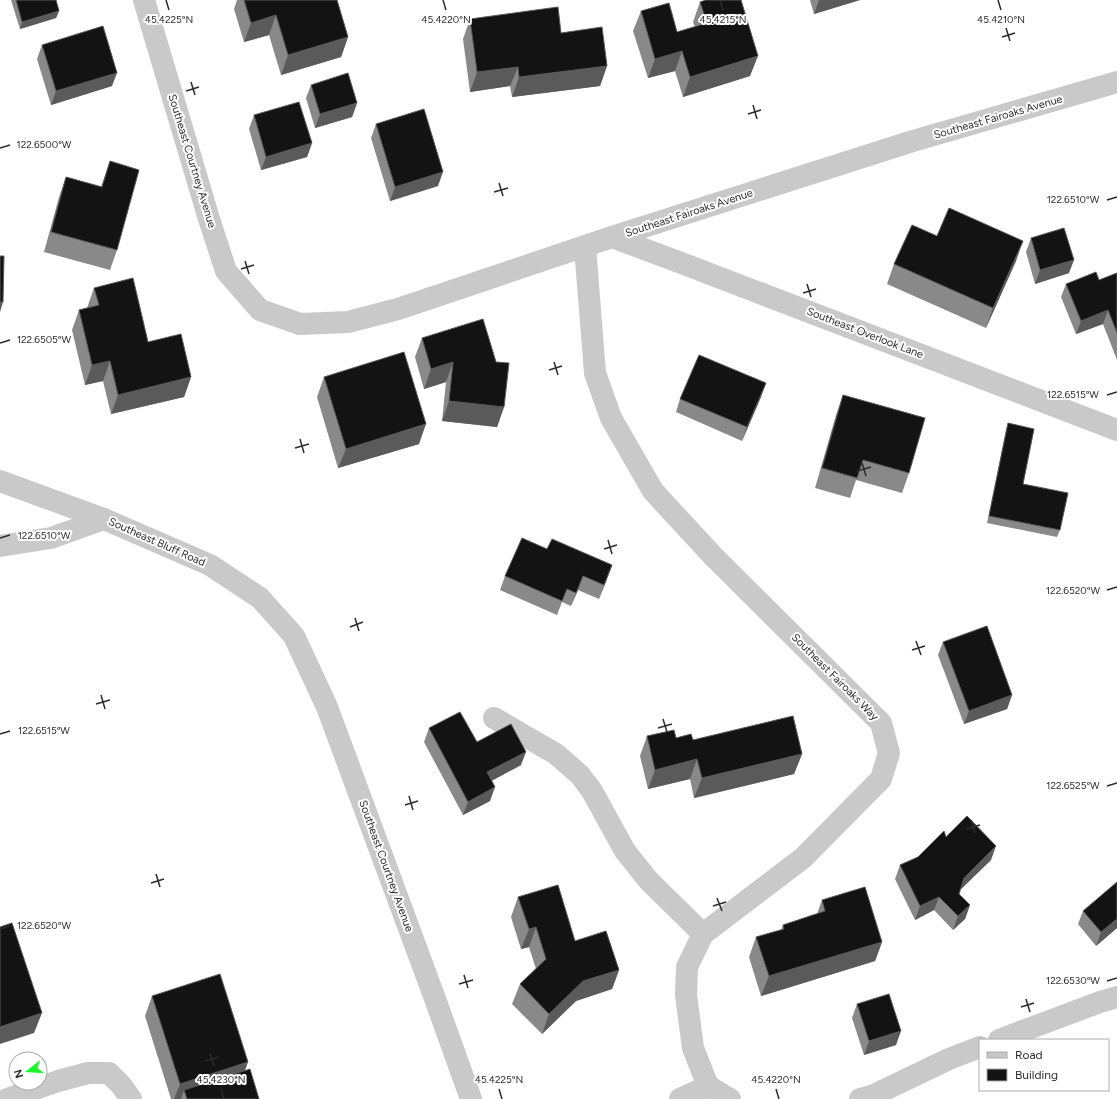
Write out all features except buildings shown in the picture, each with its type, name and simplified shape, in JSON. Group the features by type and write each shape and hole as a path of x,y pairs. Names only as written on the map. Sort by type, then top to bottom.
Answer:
{"street":[{"name":"Southeast Courtney Avenue","path":"144,0 209,219 226,271 260,310"},
{"name":"Southeast Fairoaks Avenue","path":"260,310 300,324 348,322 398,309 612,237 913,141 1117,82"},
{"name":"Southeast Overlook Lane","path":"612,237 1117,430"},
{"name":"Southeast Fairoaks Way","path":"585,247 595,373 611,418 653,491 713,556 881,723 889,753 881,779 803,858 703,934 687,967 686,995 693,1048 708,1086"},
{"name":"Southeast Bluff Road","path":"0,480 104,519 210,566 260,598 294,636"},
{"path":"0,546 51,538 104,519"},
{"name":"Southeast Courtney Avenue","path":"294,636 327,707 429,981 471,1099"},
{"path":"494,718 556,754 580,775 592,791 625,851 649,881 703,934"},
{"path":"1002,1039 1117,997"},
{"path":"860,1099 874,1095 949,1059 979,1047"},
{"path":"7,1099 58,1080 88,1073 109,1073 131,1099"},
{"path":"680,1099 708,1086 730,1099"}]}
